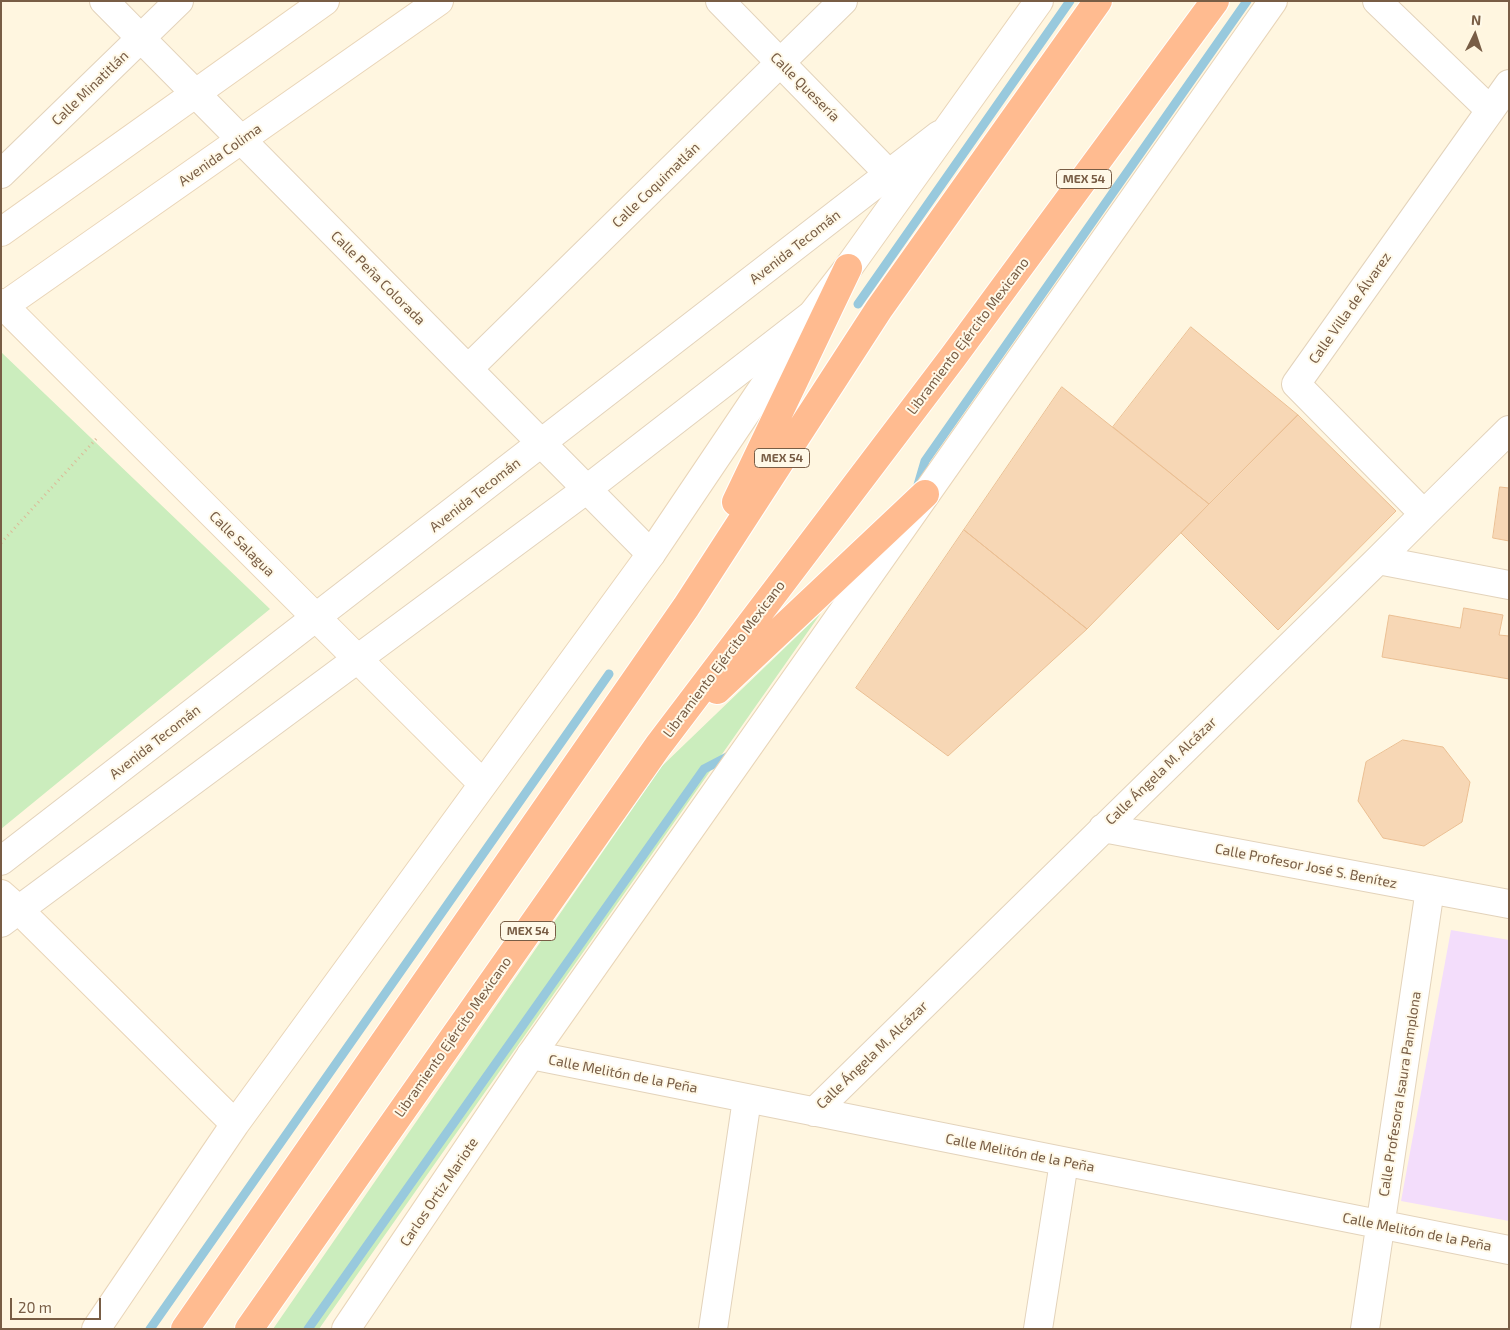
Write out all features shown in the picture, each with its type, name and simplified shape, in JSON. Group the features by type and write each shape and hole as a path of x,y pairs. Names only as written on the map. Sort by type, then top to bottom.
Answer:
{"highway":[{"name":"MEX 54","path":"185,1329 686,607 878,309 1098,1"},
{"name":"Libramiento Ejército Mexicano","path":"249,1329 658,746 953,357 1215,1"},
{"path":"686,607 848,268"},
{"path":"658,746 925,494"}],"street":[{"name":"Calle Peña Colorada","path":"104,1 652,554"},
{"name":"Calle Minatitlán","path":"1,174 179,1"},
{"path":"1,232 325,1"},
{"name":"Avenida Colima","path":"2,306 242,140 438,1"},
{"name":"Calle Quesería","path":"720,1 889,174"},
{"name":"Calle Coquimatlán","path":"468,369 843,1"},
{"path":"96,1329 235,1124 652,554 814,312 848,268 1039,1"},
{"path":"531,1055 1273,1"},
{"path":"1377,1 1490,110"},
{"name":"Calle Villa de Álvarez","path":"1424,514 1296,384 1509,84"},
{"name":"Avenida Tecomán","path":"1,861 948,128"},
{"name":"Calle Salagua","path":"2,306 483,784"},
{"path":"235,1124 7,909 357,658 587,489 814,312"},
{"name":"Calle Ángela M. Alcázar","path":"814,1112 1509,430"},
{"path":"1378,560 1509,585"},
{"name":"Calle Profesor José S. Benítez","path":"1103,828 1509,904"},
{"name":"Calle Profesora Isaura Pamplona","path":"1365,1329 1430,889"},
{"name":"Calle Melitón de la Peña","path":"531,1055 1509,1250"},
{"name":"Carlos Ortiz Mariote","path":"346,1329 531,1055"},
{"path":"713,1329 747,1099"},
{"path":"1038,1329 1064,1162"}],"path":[{"path":"1,543 116,418"}],"shaded area":[{"path":"1451,930 1509,940 1509,1221 1401,1201"}],"green space":[{"path":"1,352 270,609 1,829"},
{"path":"821,613 319,1329 273,1329 662,766"}],"building":[{"path":"1191,327 1298,415 1209,504 1113,427"},
{"path":"1062,387 1209,504 1087,629 964,530"},
{"path":"1298,415 1396,511 1278,630 1181,533"},
{"path":"1500,487 1509,488 1509,541 1493,538"},
{"path":"964,530 1087,629 948,756 856,688"},
{"path":"1464,608 1503,615 1499,635 1509,636 1509,679 1382,657 1389,615 1460,628"},
{"path":"1403,740 1443,747 1470,782 1462,822 1424,846 1383,838 1358,801 1366,762"}],"waterway":[{"path":"858,304 1070,1"},
{"path":"918,485 925,461 1247,1"},
{"path":"150,1329 609,674"},
{"path":"308,1329 704,769 729,756"}]}
